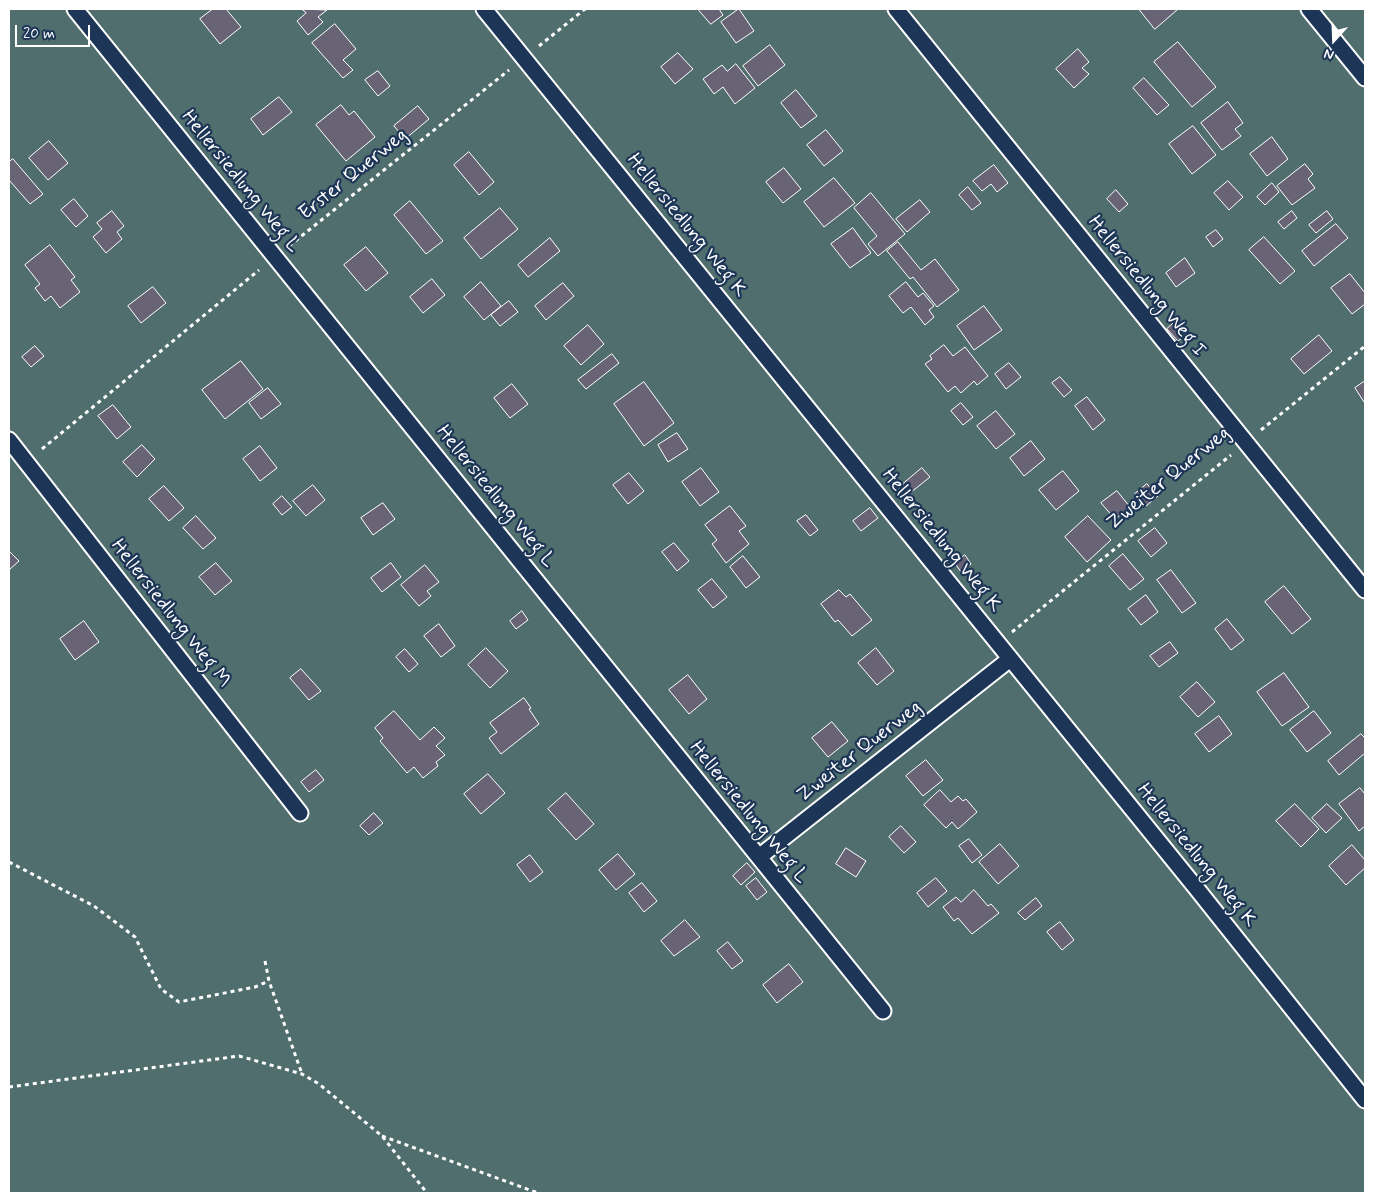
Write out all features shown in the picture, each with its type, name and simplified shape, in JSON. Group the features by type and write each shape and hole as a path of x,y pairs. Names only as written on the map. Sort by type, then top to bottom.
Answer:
{"lane":[{"name":"Hellersiedlung Weg L","path":"74,9 883,1011"},
{"name":"Hellersiedlung Weg K","path":"484,9 1198,889 1365,1100"},
{"name":"Hellersiedlung Weg I","path":"896,9 1365,590"},
{"path":"1309,9 1365,78"},
{"name":"Hellersiedlung Weg M","path":"9,440 300,814"},
{"name":"Zweiter Querweg","path":"759,857 1010,659"}],"path":[{"name":"Erster Querweg","path":"26,462 276,257 585,9"},
{"name":"Zweiter Querweg","path":"998,643 1365,346"},
{"path":"9,862 94,906 135,937 161,988 179,1002 254,987 269,981"},
{"path":"265,961 269,981 302,1074"},
{"path":"9,1087 239,1056 302,1074 319,1084 382,1136 427,1193"},
{"path":"382,1136 538,1193"}],"green space":[{"path":"9,9 1365,9 1365,1193 9,1193"}],"building":[{"path":"213,9 226,9 241,27 220,44 200,19"},
{"path":"302,9 327,10 318,17 323,22 308,35 297,21 306,13"},
{"path":"698,9 719,9 723,15 711,24"},
{"path":"739,9 754,31 736,43 721,22"},
{"path":"1139,9 1176,9 1177,10 1155,29"},
{"path":"335,24 356,49 343,60 353,70 343,78 312,43"},
{"path":"1178,42 1216,87 1192,107 1154,62"},
{"path":"770,45 785,65 758,86 743,66"},
{"path":"1078,49 1089,62 1082,68 1089,74 1074,88 1056,69"},
{"path":"678,53 693,69 675,84 661,67"},
{"path":"736,64 755,88 735,104 723,87 714,94 703,79 722,65 727,71"},
{"path":"378,71 390,86 378,96 365,80"},
{"path":"1144,78 1169,105 1157,115 1133,88"},
{"path":"796,90 817,116 801,128 781,103"},
{"path":"279,97 292,112 263,135 251,119"},
{"path":"1228,102 1243,123 1235,129 1241,136 1222,150 1201,123"},
{"path":"341,105 349,115 354,111 375,137 346,161 316,125"},
{"path":"418,106 429,119 405,139 394,126"},
{"path":"1193,126 1216,155 1192,174 1169,144"},
{"path":"826,130 843,151 824,166 807,145"},
{"path":"1272,137 1288,159 1267,176 1250,154"},
{"path":"49,141 68,163 48,180 29,158"},
{"path":"469,152 494,182 479,195 454,165"},
{"path":"13,159 43,194 30,204 9,180 9,162"},
{"path":"1305,164 1313,174 1308,179 1315,188 1292,205 1277,186"},
{"path":"994,165 1008,183 997,192 991,184 982,191 973,181"},
{"path":"784,168 801,189 783,203 766,182"},
{"path":"834,178 855,203 824,227 804,202"},
{"path":"1228,181 1243,197 1229,210 1214,193"},
{"path":"1272,183 1279,192 1265,205 1257,197"},
{"path":"968,187 981,203 972,210 959,195"},
{"path":"1116,190 1128,204 1119,212 1107,199"},
{"path":"871,193 905,234 878,256 868,244 877,236 854,208"},
{"path":"74,199 88,216 76,227 61,210"},
{"path":"920,200 930,212 907,232 896,219"},
{"path":"410,201 443,241 426,254 394,215"},
{"path":"500,208 518,229 481,259 464,238"},
{"path":"112,211 124,226 117,232 122,239 106,253 93,237 102,229 97,223"},
{"path":"1292,211 1297,218 1284,229 1278,222"},
{"path":"1327,211 1333,219 1316,233 1309,225"},
{"path":"1336,224 1348,238 1314,266 1302,251"},
{"path":"853,228 871,253 850,268 831,244"},
{"path":"1216,230 1223,239 1213,247 1206,237"},
{"path":"1264,237 1295,271 1280,284 1249,250"},
{"path":"550,238 560,251 528,277 518,265"},
{"path":"898,242 921,270 935,259 959,290 937,307 913,277 910,279 887,251"},
{"path":"50,245 75,277 71,280 80,292 60,308 51,296 45,301 35,288 40,284 25,265"},
{"path":"366,247 388,273 366,291 344,265"},
{"path":"1185,258 1195,273 1176,287 1166,273"},
{"path":"1350,274 1365,293 1365,304 1352,314 1331,288"},
{"path":"432,279 445,295 423,313 410,297"},
{"path":"481,282 501,306 484,320 464,297"},
{"path":"906,282 918,297 923,293 934,306 929,310 934,317 925,325 911,307 903,313 889,296"},
{"path":"563,283 574,296 546,320 535,306"},
{"path":"153,287 166,303 141,323 128,306"},
{"path":"509,301 518,312 500,326 491,315"},
{"path":"984,306 1002,330 974,350 957,326"},
{"path":"1177,320 1188,333 1178,341 1167,329"},
{"path":"588,325 604,344 581,365 564,346"},
{"path":"1319,335 1332,351 1304,374 1291,359"},
{"path":"944,345 953,356 965,347 988,376 977,385 974,381 961,393 955,386 948,392 925,364 932,359 930,356"},
{"path":"35,346 44,356 31,367 22,357"},
{"path":"612,354 619,363 586,389 578,380"},
{"path":"241,361 263,389 225,419 202,390"},
{"path":"1009,363 1021,377 1006,389 995,374"},
{"path":"1060,377 1072,390 1064,397 1052,383"},
{"path":"1365,381 1365,402 1364,402 1355,388"},
{"path":"644,382 674,423 644,446 614,404"},
{"path":"512,384 528,404 510,418 494,398"},
{"path":"268,388 281,404 261,419 249,403"},
{"path":"1087,397 1105,420 1093,430 1075,406"},
{"path":"961,403 973,417 963,425 951,411"},
{"path":"113,405 131,427 117,439 98,416"},
{"path":"996,411 1015,434 996,449 977,426"},
{"path":"677,433 688,449 668,462 658,445"},
{"path":"1031,441 1045,459 1024,476 1010,458"},
{"path":"142,445 155,459 137,477 123,462"},
{"path":"260,446 277,468 260,481 243,459"},
{"path":"701,468 719,492 700,506 682,482"},
{"path":"922,468 930,477 910,493 903,484"},
{"path":"1063,471 1079,491 1056,510 1039,490"},
{"path":"629,473 644,491 628,504 613,485"},
{"path":"1147,484 1158,496 1146,506 1135,494"},
{"path":"313,485 325,500 306,516 293,501"},
{"path":"164,486 184,508 169,521 149,499"},
{"path":"1117,491 1130,507 1115,519 1101,503"},
{"path":"282,496 292,507 282,515 273,504"},
{"path":"383,503 395,519 373,535 361,518"},
{"path":"730,506 746,526 739,531 749,544 726,563 712,544 717,540 705,525"},
{"path":"870,508 878,518 861,531 853,521"},
{"path":"806,515 818,530 810,536 797,521"},
{"path":"196,516 216,538 203,549 183,528"},
{"path":"1088,516 1111,540 1087,562 1065,537"},
{"path":"1155,528 1167,543 1151,557 1138,541"},
{"path":"674,543 689,561 677,571 662,552"},
{"path":"9,551 19,561 9,570"},
{"path":"1123,554 1144,579 1130,590 1109,566"},
{"path":"965,555 971,564 961,572 955,563"},
{"path":"743,556 760,577 746,588 730,567"},
{"path":"216,563 232,581 215,595 199,577"},
{"path":"391,563 401,577 382,592 371,578"},
{"path":"425,565 439,582 427,591 431,596 419,606 401,585"},
{"path":"1171,570 1196,603 1182,613 1157,580"},
{"path":"712,579 727,597 713,608 698,590"},
{"path":"1284,586 1311,619 1292,634 1265,602"},
{"path":"839,590 846,597 850,594 872,620 852,636 838,620 835,622 821,604"},
{"path":"1146,595 1158,612 1141,625 1128,609"},
{"path":"522,611 528,620 516,629 510,621"},
{"path":"1227,619 1244,640 1231,650 1215,629"},
{"path":"84,621 99,642 75,660 60,639"},
{"path":"439,624 455,646 441,657 424,636"},
{"path":"1170,642 1178,653 1159,667 1150,656"},
{"path":"486,648 508,671 490,688 468,665"},
{"path":"876,648 894,671 877,685 858,663"},
{"path":"405,649 418,664 409,672 396,657"},
{"path":"301,669 321,691 309,700 290,678"},
{"path":"1284,673 1309,707 1282,726 1257,692"},
{"path":"688,675 707,699 689,714 669,690"},
{"path":"1197,682 1215,702 1198,717 1180,697"},
{"path":"524,698 539,724 501,754 489,738 497,732 490,723"},
{"path":"394,711 420,740 434,727 445,738 436,746 445,755 436,762 438,766 423,778 414,767 407,773 380,741 383,738 375,728"},
{"path":"1314,711 1331,733 1307,752 1290,730"},
{"path":"1219,716 1232,734 1209,752 1195,734"},
{"path":"832,722 848,741 828,757 812,738"},
{"path":"1361,734 1365,738 1365,753 1339,775 1328,761"},
{"path":"926,760 943,780 923,796 906,776"},
{"path":"316,770 324,780 309,792 301,782"},
{"path":"488,774 505,793 481,814 464,794"},
{"path":"1360,788 1365,794 1365,826 1359,831 1339,804"},
{"path":"940,790 951,802 958,796 963,801 966,799 977,812 958,829 952,822 946,828 924,805"},
{"path":"566,793 594,824 576,840 548,809"},
{"path":"1295,804 1319,829 1301,847 1276,821"},
{"path":"1327,804 1342,818 1326,833 1312,818"},
{"path":"374,813 383,823 369,835 360,826"},
{"path":"901,826 916,842 904,853 889,837"},
{"path":"969,839 982,855 972,863 959,846"},
{"path":"1000,844 1019,866 998,884 979,862"},
{"path":"1352,845 1365,860 1365,868 1346,885 1329,866"},
{"path":"846,848 866,861 856,877 836,864"},
{"path":"618,854 635,874 616,890 599,870"},
{"path":"530,855 543,872 530,882 517,865"},
{"path":"747,863 755,872 741,885 733,876"},
{"path":"756,878 767,892 757,900 746,886"},
{"path":"936,878 947,891 928,907 917,893"},
{"path":"642,883 657,901 644,912 629,893"},
{"path":"974,890 988,906 991,904 999,913 972,934 958,918 954,921 943,907 956,897 961,902"},
{"path":"1036,898 1042,906 1025,920 1018,913"},
{"path":"685,920 700,937 674,956 661,941"},
{"path":"1060,922 1074,940 1062,950 1047,932"},
{"path":"728,942 743,961 732,969 717,951"},
{"path":"789,964 803,982 777,1003 763,985"}]}
